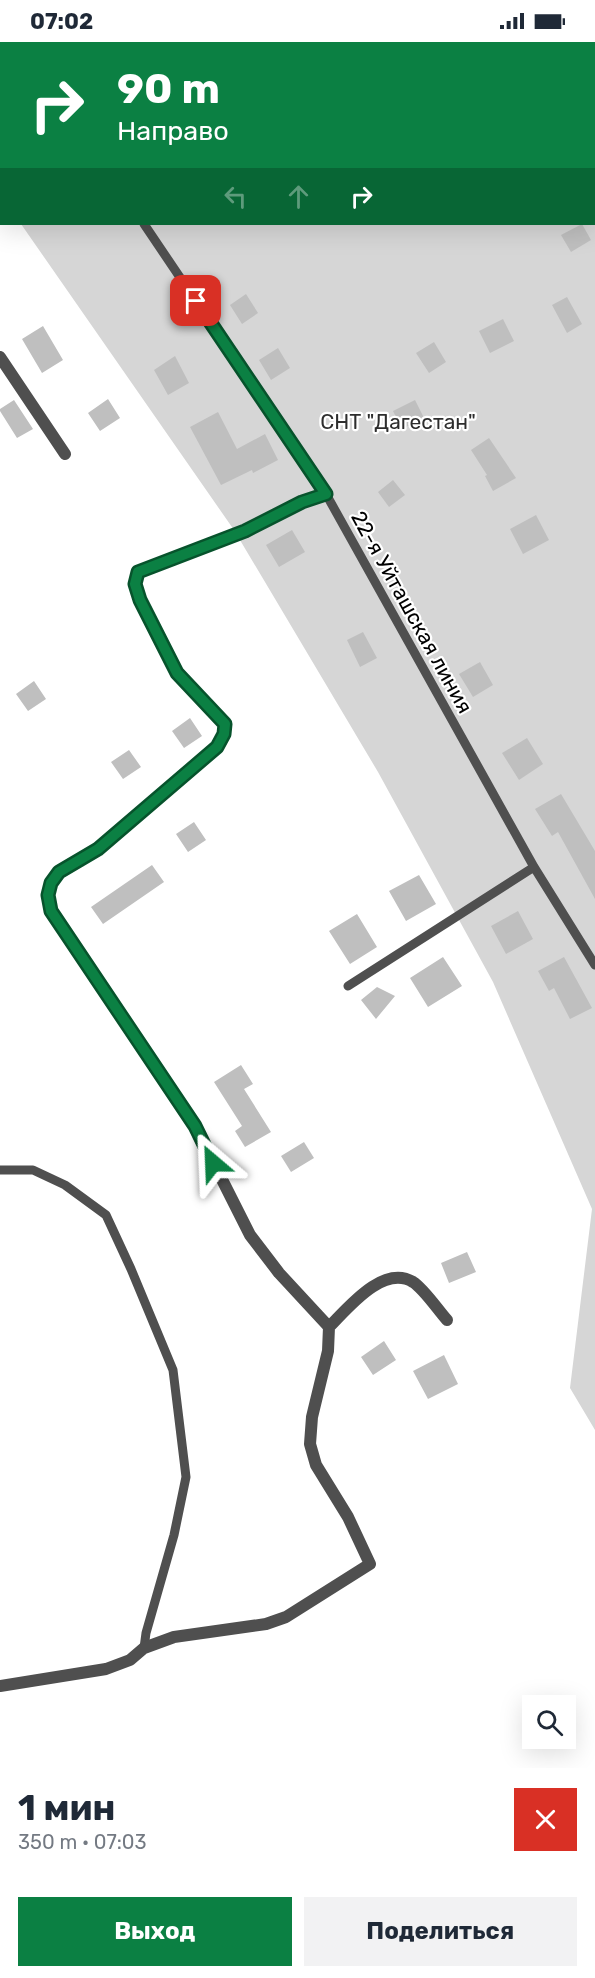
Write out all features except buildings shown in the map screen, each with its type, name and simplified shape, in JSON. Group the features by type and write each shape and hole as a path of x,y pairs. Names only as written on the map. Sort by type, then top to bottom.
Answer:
{"street":[{"path":"0,357 65,454"},
{"path":"326,494 302,502 245,531 138,572 135,584 140,600 177,673 225,724 224,734 217,747 98,849 59,872 51,883 48,895 51,911 195,1126 250,1236 279,1273 329,1326"},
{"path":"0,1686 106,1669 130,1660 144,1648 174,1637 266,1624 286,1617 370,1564 348,1517 315,1465 310,1444 312,1417 328,1351 329,1326 362,1293 382,1281 400,1277 414,1283 447,1320"}],"lane":[{"name":"22-я Уйташская линия","path":"145,225 326,494 534,867 595,965"},
{"path":"348,986 534,867"},
{"path":"0,1170 33,1170 65,1185 105,1215 131,1269 172,1370 186,1477 174,1535 146,1632 144,1648"}],"green space":[{"name":"СНТ \"Дагестан\"","path":"22,225 595,225 595,1430 570,1388 592,1209 493,982 378,772 234,530"}],"route":[{"path":"196,301 326,494 302,502 245,531 138,572 135,584 140,600 177,673 219,715 225,724 224,734 217,747 98,849 59,872 51,883 48,895 51,911 195,1126 213,1163"}]}
